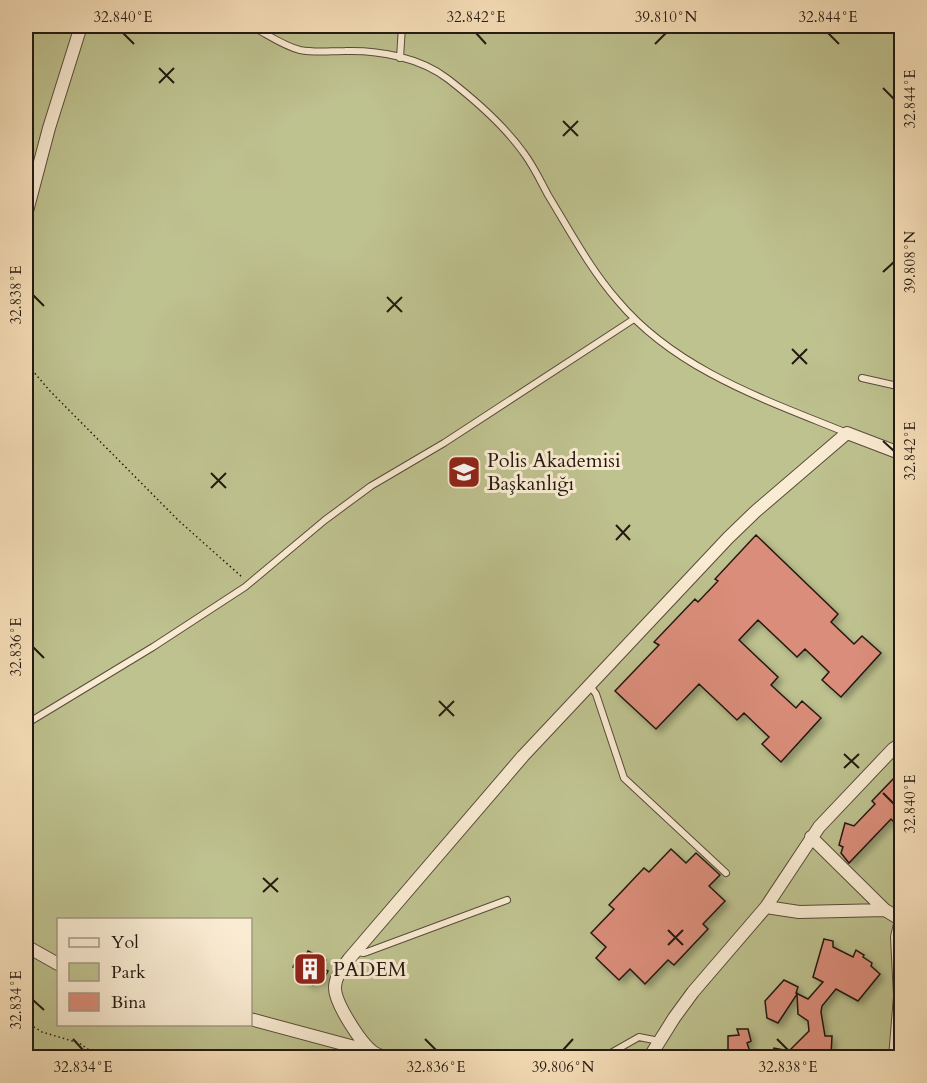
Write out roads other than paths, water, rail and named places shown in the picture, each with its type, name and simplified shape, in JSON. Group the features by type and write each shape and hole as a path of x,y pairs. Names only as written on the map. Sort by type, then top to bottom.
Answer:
{"street":[{"path":"26,215 49,128 81,26"},
{"path":"373,1052 338,1002 334,990 336,980 356,951 523,756 728,538 756,511 847,434 902,454"},
{"path":"649,1058 693,992 766,907 811,837 902,743"},
{"path":"811,837 885,910 901,917 897,937 900,996 895,1058"},
{"path":"766,907 799,912 885,910"},
{"path":"26,946 57,963"},
{"path":"252,1020 373,1052 386,1058"}],"lane":[{"path":"251,26 301,50 367,52 421,63 435,70 498,122 524,153 579,248 600,279 634,319 674,351 719,377 746,391 847,434"},
{"path":"400,58 402,26"},
{"path":"26,724 153,647 249,584 371,486 444,443 634,319"},
{"path":"862,378 902,387"},
{"path":"590,686 596,694 624,778 726,873"},
{"path":"356,951 367,952 507,900"},
{"path":"602,1058 639,1037 659,1041"}],"place":[{"name":"Polis Akademisi Başkanlığı","path":"464,472"},
{"name":"PADEM","path":"310,969"}]}
